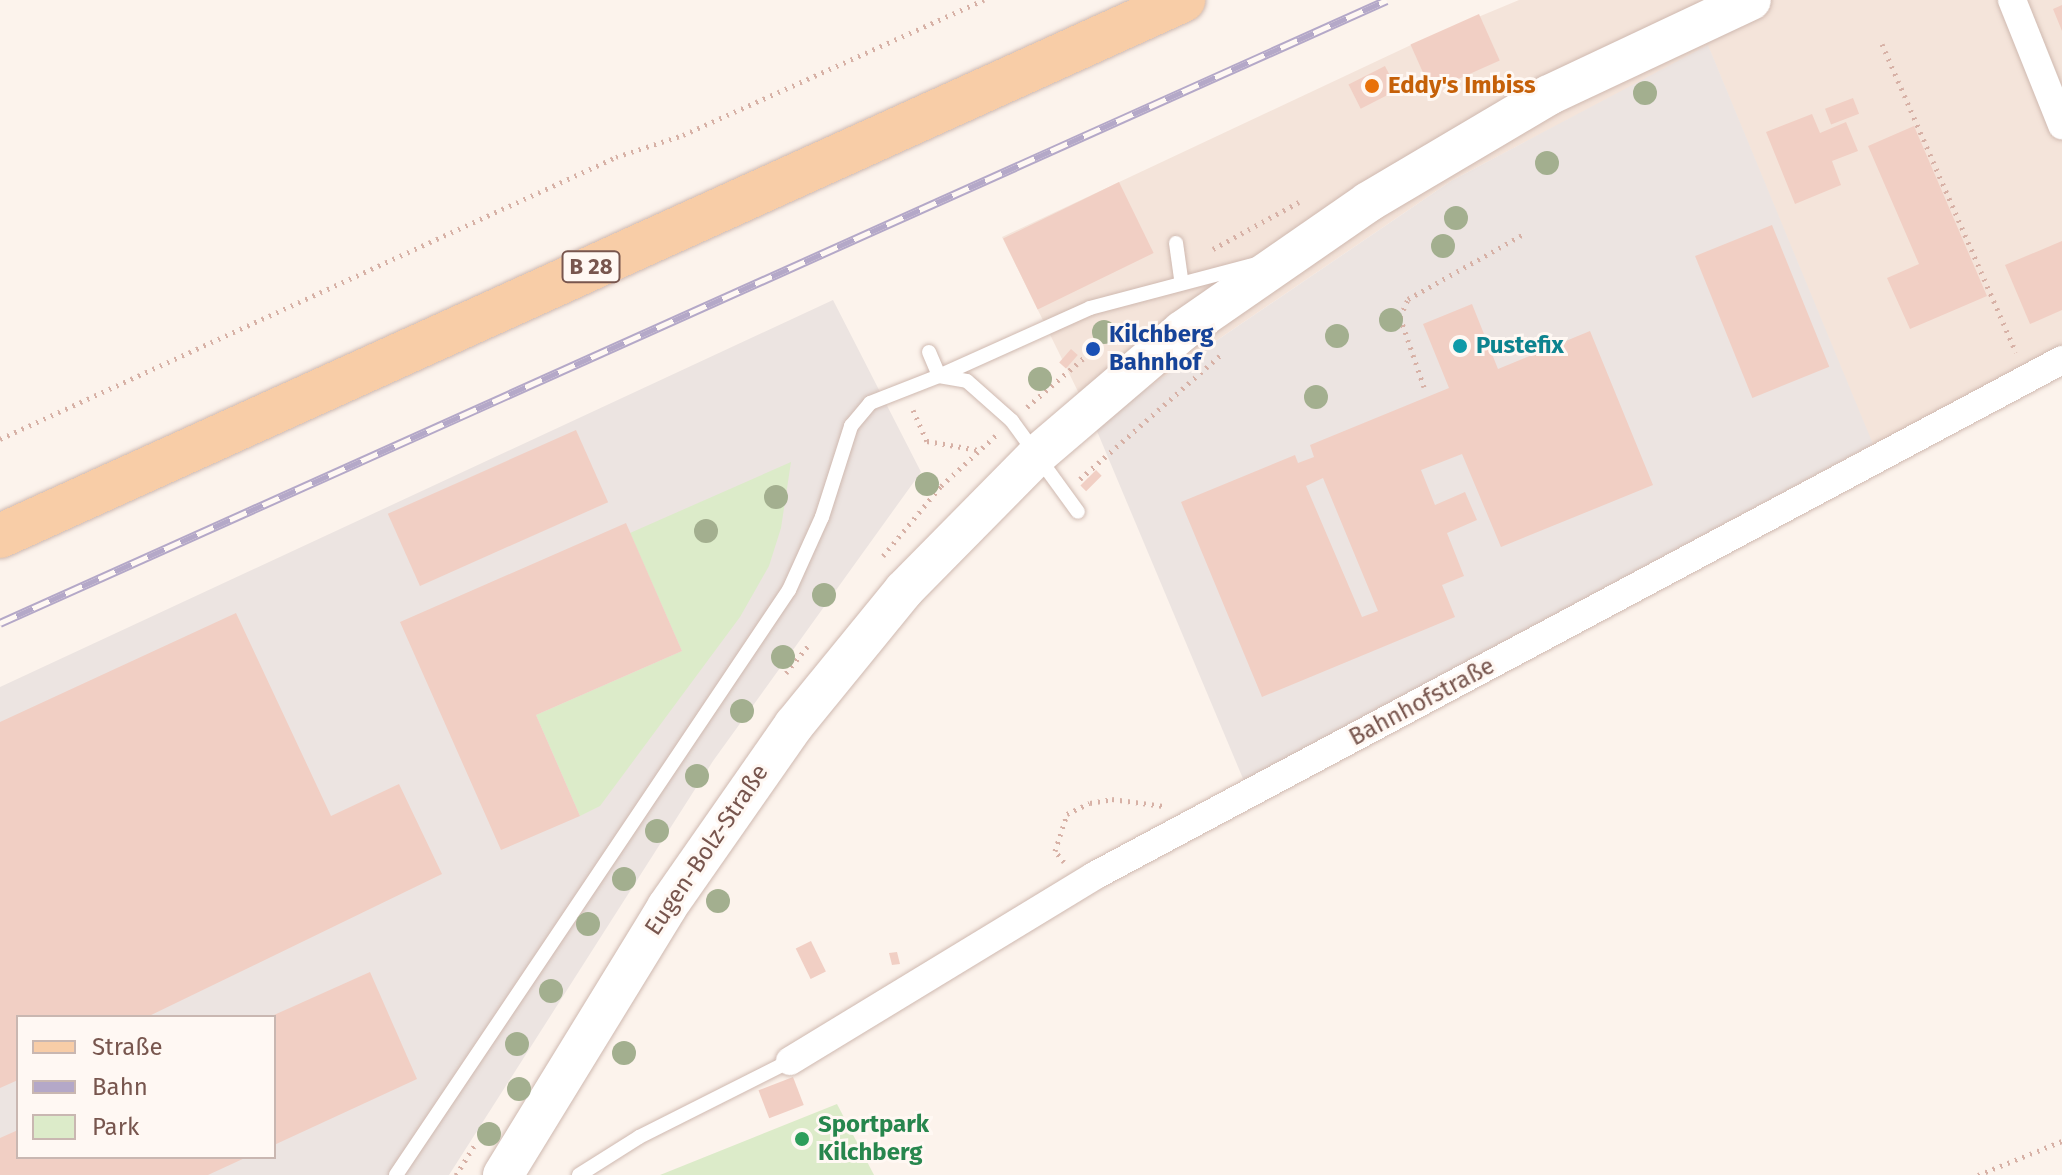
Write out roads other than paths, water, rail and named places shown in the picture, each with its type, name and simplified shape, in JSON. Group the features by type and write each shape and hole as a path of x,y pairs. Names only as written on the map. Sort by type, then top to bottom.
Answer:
{"main road":[{"name":"B 28","path":"0,536 1183,0"}],"street":[{"path":"1037,455 1172,339 1284,258 1515,114 1751,0"},
{"path":"2012,0 2062,125"},
{"name":"Bahnhofstraße","path":"790,1061 1094,876 2062,360"},
{"name":"Eugen-Bolz-Straße","path":"503,1175 667,907 829,678 942,548 1037,455"}],"lane":[{"path":"1176,243 1181,280"},
{"path":"396,1175 789,590 822,517 851,426 870,403 902,387 939,376 1090,308 1181,280 1284,258"},
{"path":"929,352 939,376"},
{"path":"939,376 967,381 985,393 1037,455 1078,512"},
{"path":"579,1175 639,1137 790,1061"}],"railway":[{"path":"0,623 1387,0"}],"place":[{"name":"Eddy's Imbiss","path":"1372,86"},
{"name":"Pustefix","path":"1460,346"},
{"name":"Kilchberg Bahnhof","path":"1093,349"},
{"name":"Sportpark Kilchberg","path":"802,1139"}]}
